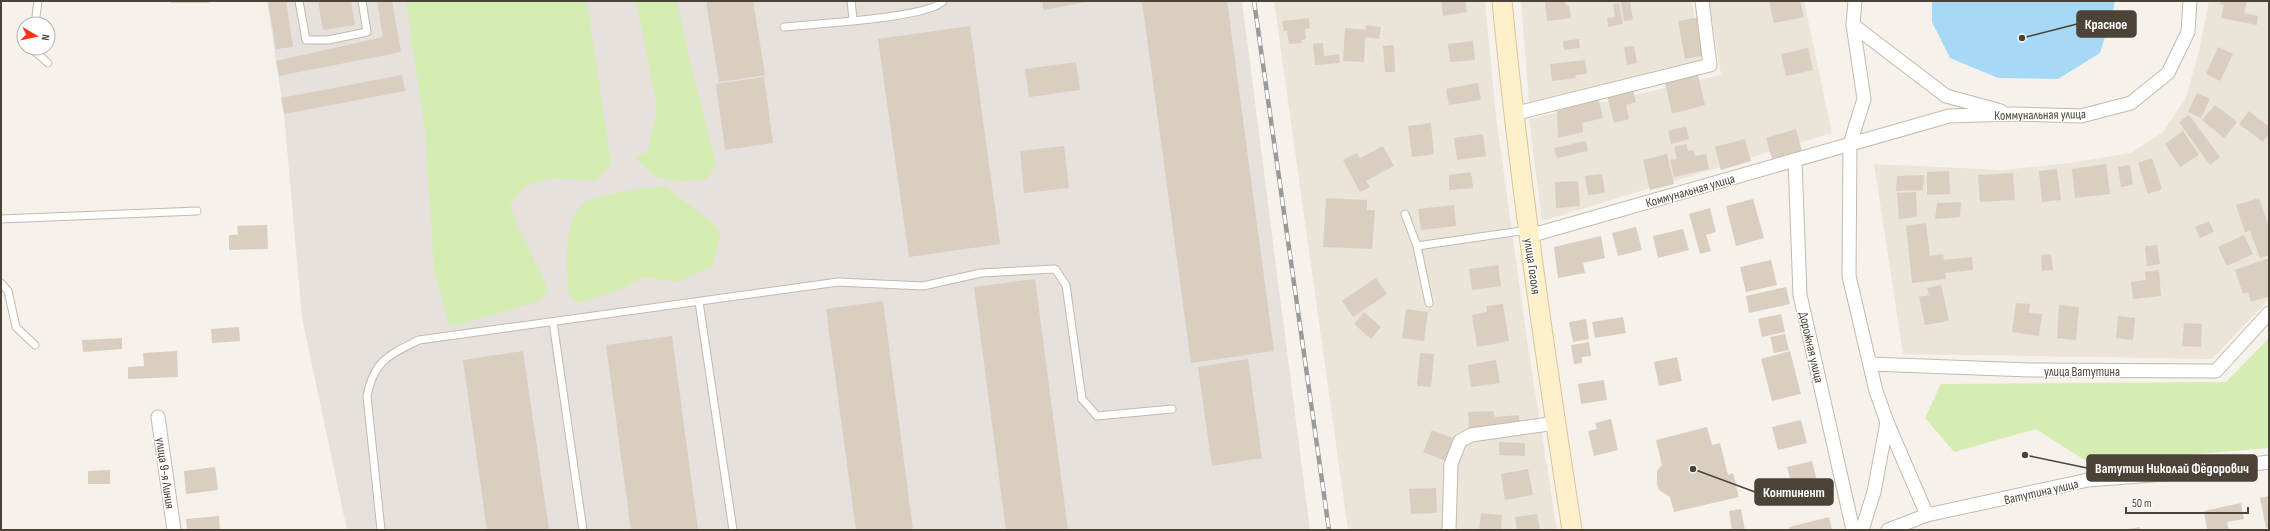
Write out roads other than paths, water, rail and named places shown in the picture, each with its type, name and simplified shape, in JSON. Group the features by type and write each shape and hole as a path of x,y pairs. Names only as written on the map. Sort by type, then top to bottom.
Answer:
{"main road":[{"name":"улица Гоголя","path":"1502,1 1512,114 1572,530"}],"street":[{"path":"1512,114 1710,65 1702,1"},
{"path":"1855,1 1853,25 1864,99 1850,144 1849,276 1870,364 1886,422 1927,515"},
{"name":"Коммунальная улица","path":"1529,233 1949,116 2015,114 2081,116 2131,103 2168,73 2188,32 2190,1"},
{"path":"1853,25 1946,96 2015,114"},
{"name":"Дорожная улица","path":"1795,160 1800,295 1853,530"},
{"name":"улица Ватутина","path":"1870,364 2029,370 2216,371 2269,313"},
{"name":"улица 9-я Линия","path":"158,417 174,530"},
{"path":"1862,530 1874,492 1886,422"},
{"path":"1450,530 1451,464 1460,441 1471,435 1556,423"},
{"name":"Ватутина улица","path":"1888,530 1927,515 2088,480 2190,472 2269,462"}],"lane":[{"path":"36,16 38,1"},
{"path":"299,1 306,40 328,40 367,32 362,1"},
{"path":"851,1 853,20"},
{"path":"784,27 915,13 940,5 943,1"},
{"path":"41,56 48,63"},
{"path":"1,219 197,210"},
{"path":"1405,214 1417,246 1429,303"},
{"path":"1417,246 1529,233"},
{"path":"381,530 366,396 370,377 387,356 419,340 838,282 923,286 981,273 1054,270 1066,285 1082,399 1097,416 1172,409"},
{"path":"1,283 8,291 16,327 35,345"},
{"path":"699,302 733,530"},
{"path":"553,322 583,530"}],"water":[{"path":"1932,1 2115,1 2100,53 2058,79 1998,78 1950,58 1932,22"}],"railway":[{"path":"1254,1 1329,530"}],"place":[{"name":"Красное","path":"2022,38"},
{"name":"Ватутин Николай Фёдорович","path":"2025,455"},
{"name":"Континент","path":"1693,469"}]}
